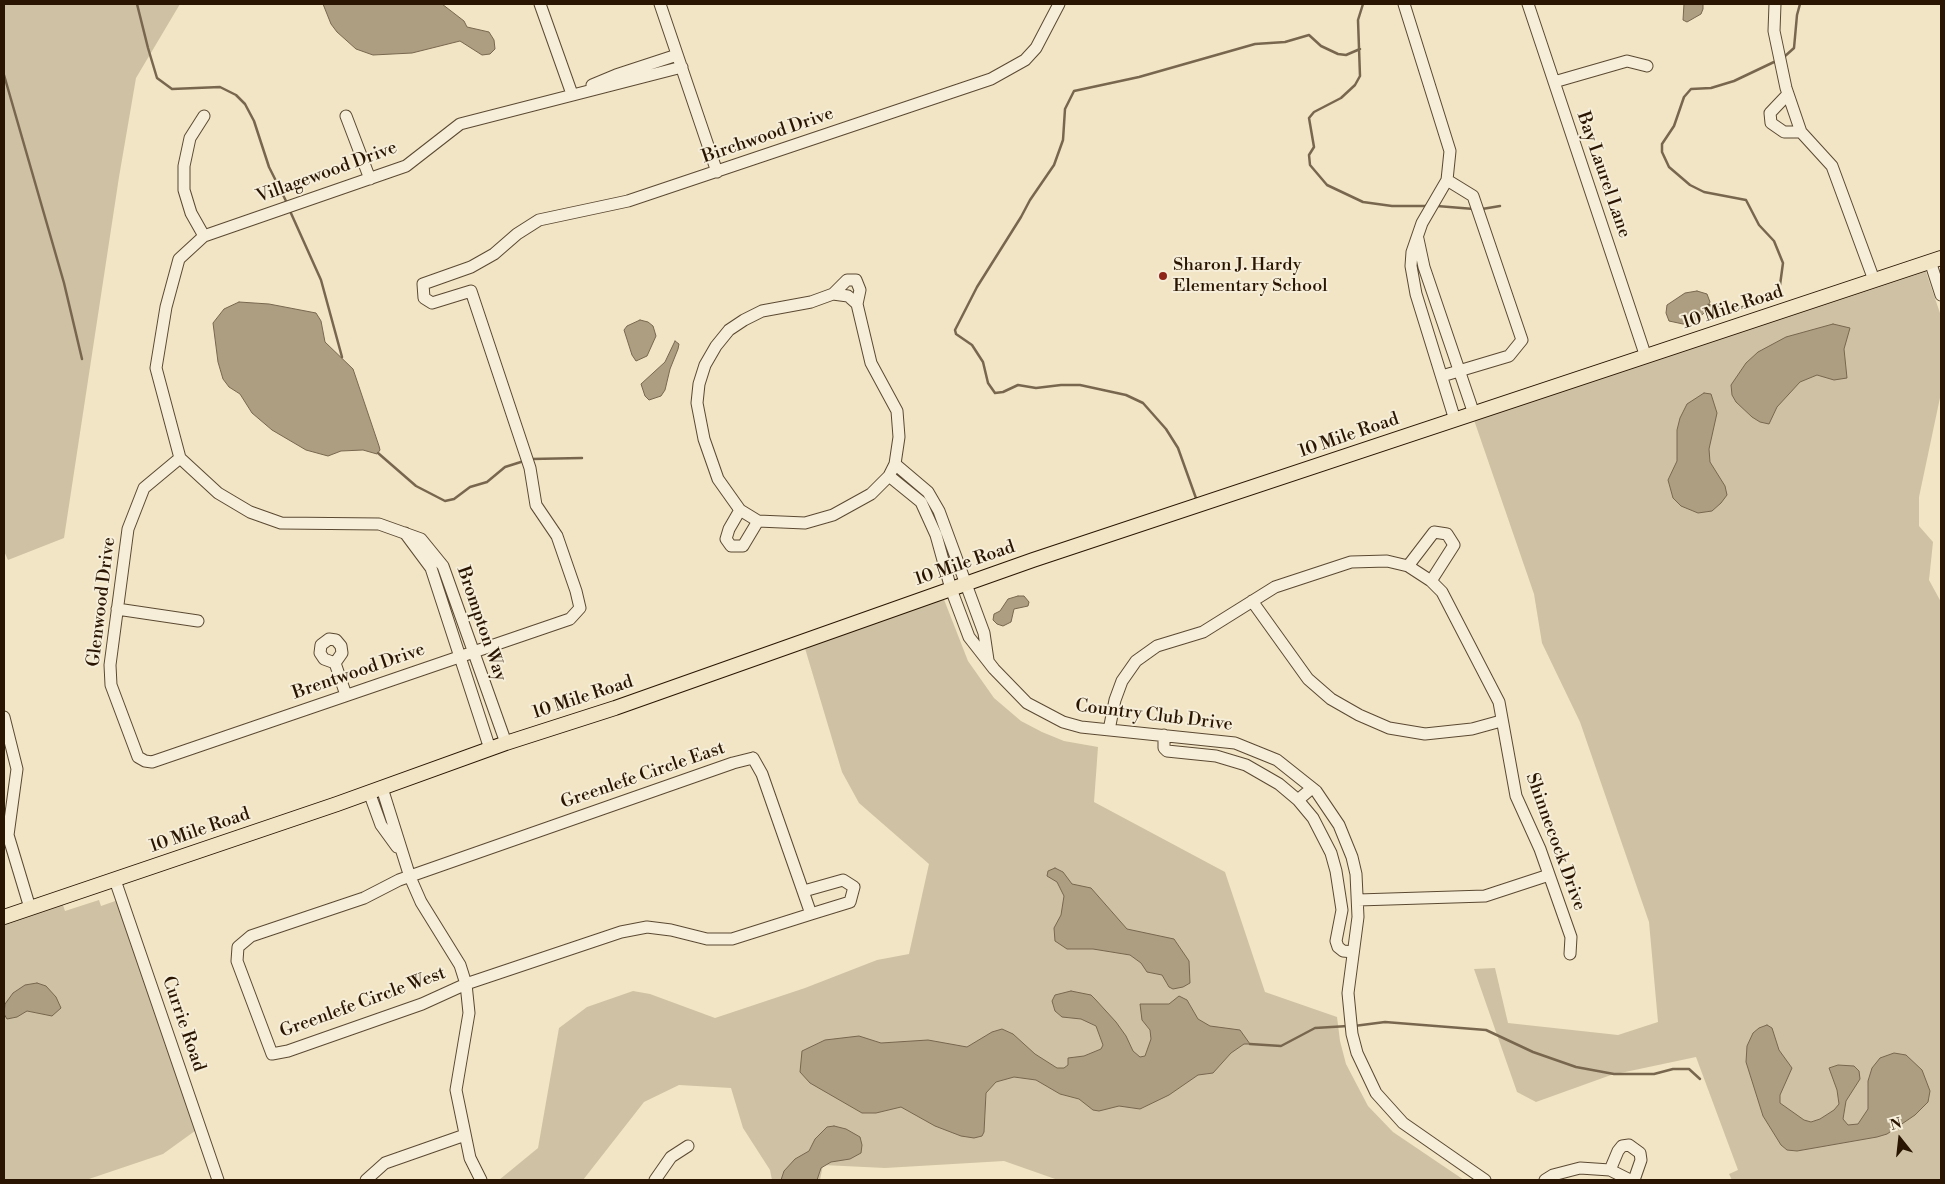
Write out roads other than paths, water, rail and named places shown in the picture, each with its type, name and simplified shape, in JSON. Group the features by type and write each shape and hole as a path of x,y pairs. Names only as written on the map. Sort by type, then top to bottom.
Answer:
{"main road":[{"name":"10 Mile Road","path":"4,917 375,790 506,743 615,708 951,589 1936,260"}],"street":[{"path":"540,4 572,94"},
{"path":"660,4 717,172"},
{"name":"Birchwood Drive","path":"471,291 432,303 424,298 423,284 464,270 494,254 516,234 539,220 628,201 991,79 1025,60 1036,48 1059,4"},
{"path":"1404,4 1450,151 1447,180 1422,224 1412,252 1411,266 1416,294 1455,420"},
{"name":"Bay Laurel Lane","path":"1528,4 1646,356"},
{"path":"1775,4 1774,31 1788,94 1801,132 1832,166 1874,280"},
{"name":"Villagewood Drive","path":"572,94 616,75 678,55"},
{"path":"1554,82 1627,61 1647,66"},
{"name":"Villagewood Drive","path":"180,458 156,368 166,307 179,259 204,236 406,166 460,124 572,94 623,84 682,67"},
{"path":"1788,94 1770,113 1771,123 1784,132 1801,132"},
{"path":"204,116 190,138 184,166 184,190 191,213 204,236"},
{"path":"346,116 370,179"},
{"path":"1442,376 1509,356 1522,340 1473,196 1447,180"},
{"path":"1418,239 1432,290 1474,414"},
{"path":"1936,260 1941,295"},
{"path":"464,270 471,291"},
{"path":"847,280 856,280 860,290 856,304 871,363 897,411 899,437 895,464 890,476 871,494 833,515 805,524 758,521 740,510 718,479 704,439 696,403 704,365 729,330 744,320 762,311 811,302 833,294 847,280"},
{"path":"1416,294 1432,290"},
{"name":"Brentwood Drive","path":"145,761 152,762 570,619 580,608 557,536 536,505 530,468 471,291"},
{"path":"833,294 848,296 856,304"},
{"name":"Brompton Way","path":"180,458 218,493 250,512 281,523 379,524 421,539 443,566 472,652 506,743"},
{"name":"Glenwood Drive","path":"145,761 138,757 111,685 110,666 128,529 144,488 180,458"},
{"path":"895,464 928,492 939,511 984,633 988,660"},
{"name":"Country Club Drive","path":"890,476 921,502 936,535 951,589 969,637 1016,693 1043,712 1063,722 1081,727 1215,739 1255,749 1277,760 1312,788 1328,806 1348,843 1356,874 1358,900 1348,993 1352,1034 1357,1053 1376,1092 1403,1123 1485,1180"},
{"path":"740,510 729,529 726,539 731,546 743,546 758,521"},
{"name":"Brompton Way","path":"404,532 431,568 490,749"},
{"path":"1408,566 1434,532 1447,534 1454,545 1431,581"},
{"name":"Shinnecock Drive","path":"1109,730 1120,687 1136,661 1157,646 1203,632 1275,587 1351,562 1387,560 1408,566 1431,581 1442,592 1499,702 1516,796 1549,875 1571,937 1570,954"},
{"path":"1252,601 1308,679 1331,699 1359,715 1389,728 1425,734 1472,729 1501,721"},
{"path":"117,609 198,621"},
{"path":"336,663 346,695"},
{"path":"4,717 17,769 6,828 30,908"},
{"path":"1164,735 1164,748 1167,751 1216,756 1246,765 1279,784 1298,800 1314,818 1331,854 1336,871 1342,910 1336,941 1342,951 1353,952"},
{"name":"Greenlefe Circle East","path":"410,877 733,763 753,758 762,774 811,914"},
{"path":"1298,800 1312,788"},
{"path":"375,790 381,825 402,852 421,902 460,965 466,984 469,1014 456,1090 470,1158 481,1180"},
{"path":"1358,900 1485,896 1549,875"},
{"name":"Greenlefe Circle West","path":"410,877 399,880 364,898 251,936 238,947 237,961 272,1054 288,1051 404,1010 466,984"},
{"name":"Currie Road","path":"115,880 218,1180"},
{"path":"466,984 620,932 647,927 671,930 707,939 732,939 850,902 854,887 843,880 804,891"},
{"path":"366,1180 385,1164 465,1135"},
{"path":"1545,1180 1553,1175 1580,1168 1610,1170 1632,1180 1641,1160 1640,1153 1629,1145 1622,1146 1610,1170"},
{"path":"655,1180 671,1157 688,1146"}],"waterway":[{"path":"137,4 157,78 172,89 220,87 236,95 245,104 254,121 269,167 287,203"},
{"path":"1363,4 1358,20 1360,76 1355,85 1341,98 1314,112 1309,118 1314,147 1309,155 1310,165 1327,185 1363,202 1392,206 1429,206"},
{"path":"1784,57 1794,48 1800,4"},
{"path":"1197,501 1178,448 1166,429 1143,403 1126,395 1080,385 1036,388 1018,385 1003,392 995,393 988,383 983,362 972,345 956,334 955,330 977,287 1030,200 1054,165 1063,140 1065,109 1074,91 1139,77 1255,44 1285,42 1309,35 1321,46 1338,54 1346,55 1360,49"},
{"path":"1708,305 1736,309 1764,301 1776,292 1780,285 1783,263 1774,241 1759,225 1746,200 1704,192 1690,185 1669,167 1662,152 1662,144 1674,126 1684,97 1691,89 1711,88 1734,81 1774,62"},
{"path":"4,75 64,283 82,359"},
{"path":"1437,206 1474,209"},
{"path":"1482,209 1500,206"},
{"path":"290,211 321,280 342,357"},
{"path":"378,453 416,486 445,501 454,499 470,487 487,482 505,467 524,461"},
{"path":"531,459 582,458"},
{"path":"1354,1026 1385,1022 1486,1030 1533,1052 1576,1067 1614,1074 1654,1074 1673,1069 1689,1069 1700,1079"},
{"path":"1250,1044 1281,1046 1315,1028 1348,1026"}],"place":[{"name":"Sharon J. Hardy Elementary School","path":"1163,276"}]}
